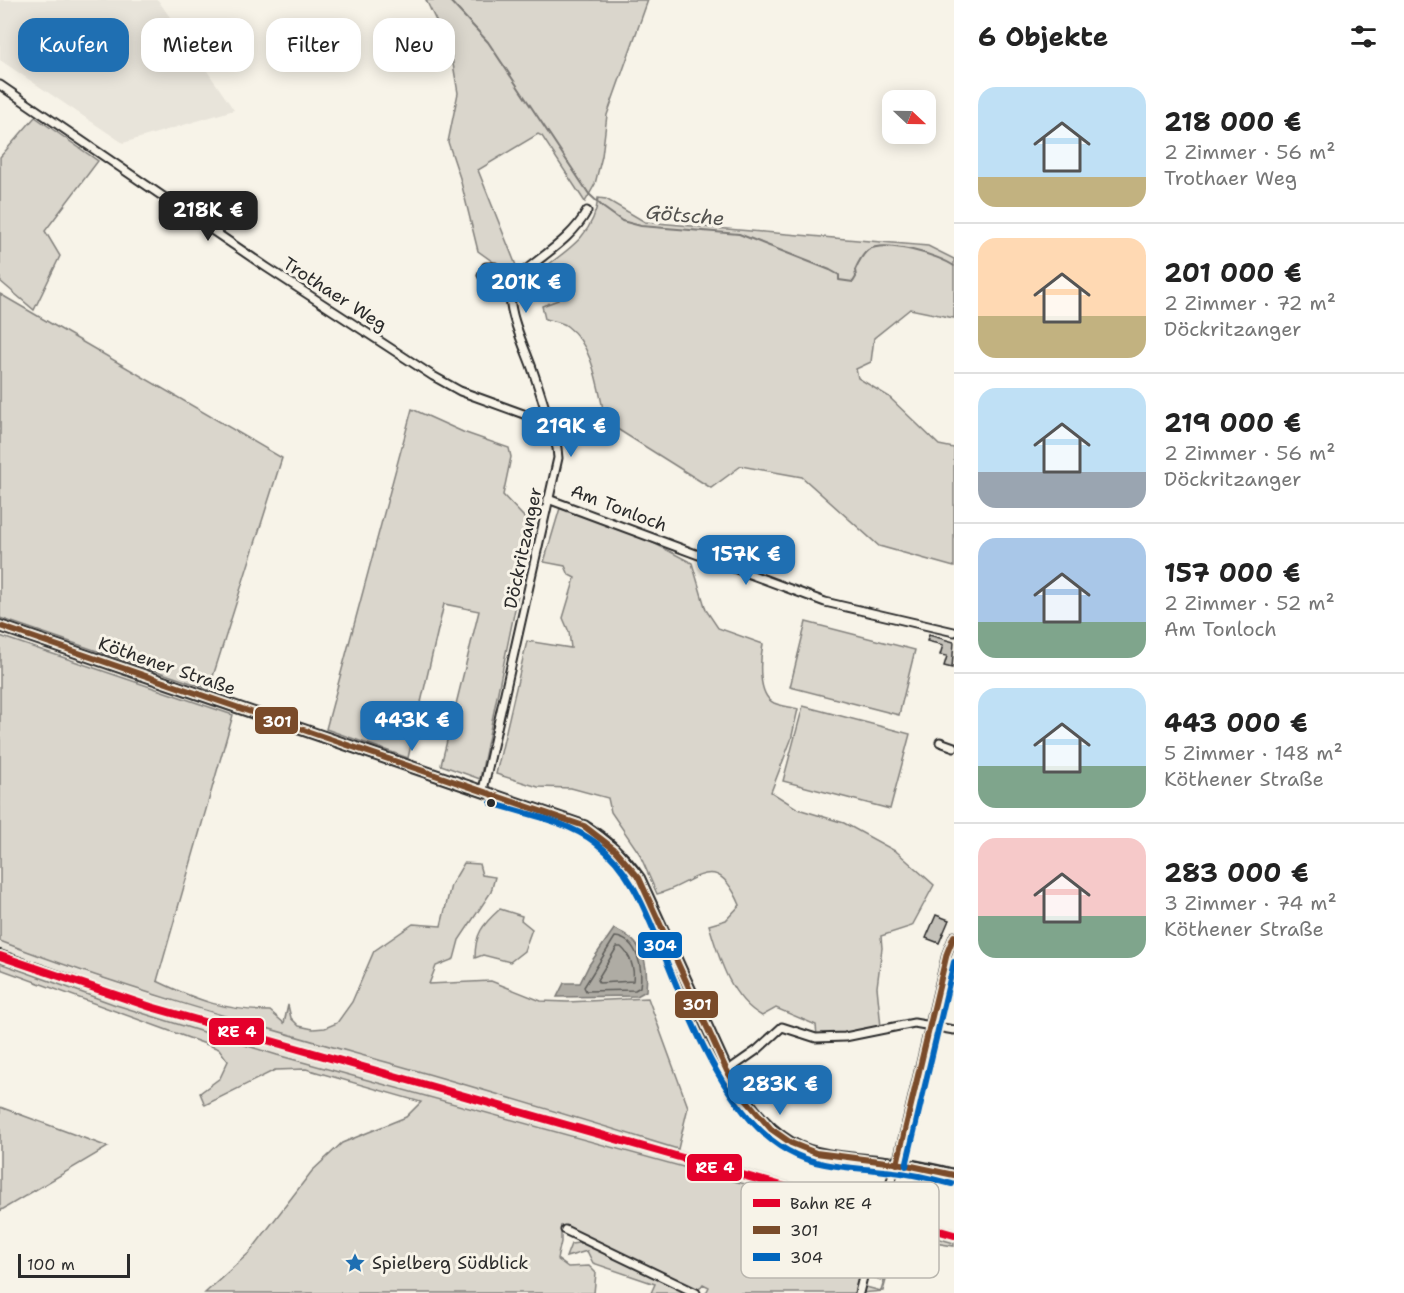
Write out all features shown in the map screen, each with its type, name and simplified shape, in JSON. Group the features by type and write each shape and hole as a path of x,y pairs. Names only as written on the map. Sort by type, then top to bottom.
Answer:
{"main road":[{"name":"Köthener Straße","path":"0,626 584,826 601,836 622,855 650,899 727,1071 750,1104 789,1142 815,1153 897,1164 954,1175"}],"street":[{"name":"Trothaer Weg","path":"0,85 266,267 433,376 460,391 530,417 540,420 548,419"},
{"path":"482,275 486,267 495,267 513,281 567,236 587,210"},
{"name":"Döckritzanger","path":"483,790 558,458 548,419 514,317 509,288 513,281"},
{"name":"Am Tonloch","path":"548,499 825,602 954,632"},
{"path":"940,742 954,747"},
{"path":"891,1182 897,1164 947,954 954,936"},
{"path":"727,1071 757,1050 782,1027 816,1038 845,1038 914,1023 954,1030"},
{"path":"565,1230 696,1293"},
{"path":"859,1293 863,1278"}],"shaded area":[{"path":"0,0 158,0 170,18 141,18 141,72 208,72 234,110 123,143 0,60"},
{"path":"426,0 648,0 607,115 602,156 595,184 585,202 542,136 538,134 478,170 519,273 510,274 478,251 460,178 448,142 458,93 454,72 455,18 435,18"},
{"path":"35,117 98,161 45,231 60,256 34,310 0,281 0,157"},
{"path":"598,198 606,199 645,222 928,246 954,259 954,318 910,309 874,338 871,362 856,369 858,378 888,396 939,445 954,448 954,567 879,546 802,477 741,466 711,488 606,422 594,370 584,346 567,326 545,319 542,306 558,300 545,267 572,246 587,230 596,210"},
{"path":"0,294 282,458 209,689 0,618"},
{"path":"412,409 463,432 509,448 511,457 503,495 523,516 531,531 480,779 441,765 479,611 444,604 408,758 326,729"},
{"path":"560,508 644,538 692,563 706,610 718,628 763,644 761,676 762,685 769,699 774,703 798,709 791,740 771,792 798,809 844,823 897,852 934,885 912,926 881,936 882,948 877,987 881,1027 847,1035 817,1036 816,1025 776,1008 762,1016 742,999 727,976 709,925 726,920 740,905 731,888 722,878 713,874 703,874 657,894 639,853 611,812 608,798 571,788 538,787 496,774 527,641 571,648 569,632 563,618 575,578 569,575 565,566 544,562"},
{"path":"806,622 915,650 899,715 790,687"},
{"path":"0,636 233,715 157,981 212,1003 238,1009 270,1011 284,1023 288,1005 291,1018 299,1026 313,1029 325,1028 337,1023 352,1002 374,951 413,924 441,926 451,885 464,863 479,864 482,875 495,877 491,892 459,940 454,959 436,966 429,984 491,981 541,1001 648,998 688,1107 678,1149 192,1006 0,941"},
{"path":"803,706 910,734 890,809 783,781"},
{"path":"500,909 522,916 521,920 532,929 524,951 510,962 483,955 475,958 476,942 481,930"},
{"path":"0,941 75,970 157,997 469,1085 793,1182 741,1183 277,1055 68,989 0,963"},
{"path":"0,963 116,1005 277,1055 741,1183 741,1278 860,1278 856,1293 706,1293 709,1287 703,1284 697,1292 561,1226 561,1242 557,1259 568,1267 589,1266 596,1273 594,1293 205,1293 250,1252 312,1171 342,1143 406,1117 421,1102 306,1069 275,1070 205,1105 200,1093 220,1078 228,1061 219,1049 0,969"},
{"path":"0,1107 108,1147 0,1211"},
{"path":"939,1224 954,1228 954,1243 940,1239"},
{"path":"939,1239 954,1243 954,1246 939,1244"},
{"path":"571,1244 587,1244 690,1293 651,1293 655,1284 593,1263 587,1251 566,1257"},
{"path":"874,1278 886,1280 883,1291 861,1293 862,1286 881,1291 884,1281"}],"water":[{"path":"614,929 632,939 638,946 645,962 646,991 637,996 557,997 564,983 580,983 589,965"}],"building":[{"path":"929,635 954,642 952,668 944,666 947,656 940,655 943,645 927,641"},
{"path":"936,915 949,920 939,943 926,938"}],"waterway":[{"name":"Götsche","path":"449,0 488,42 589,194 622,221 641,226 739,234 830,270 839,275 839,280 853,282 856,277 855,270 862,257 868,250 876,247 898,247 924,253 954,266"}],"railway":[{"path":"0,951 77,978"}],"transit line":[{"name":"301","path":"0,626 584,826 614,849 639,878 727,1071 747,1101 771,1129 791,1143 816,1153 902,1164 954,1175"},
{"name":"304","path":"491,803 546,819 585,835 617,863 633,886 646,912 708,1056 744,1112 765,1134 788,1151 811,1161 835,1166 911,1174 952,1184"},
{"name":"301","path":"897,1164 947,953 954,936"},
{"path":"0,956 151,1007 767,1182"},
{"name":"304","path":"906,1166 954,962"},
{"path":"939,1231 954,1235"}],"place":[{"name":"Spielberg Südblick","path":"355,1263"}]}
